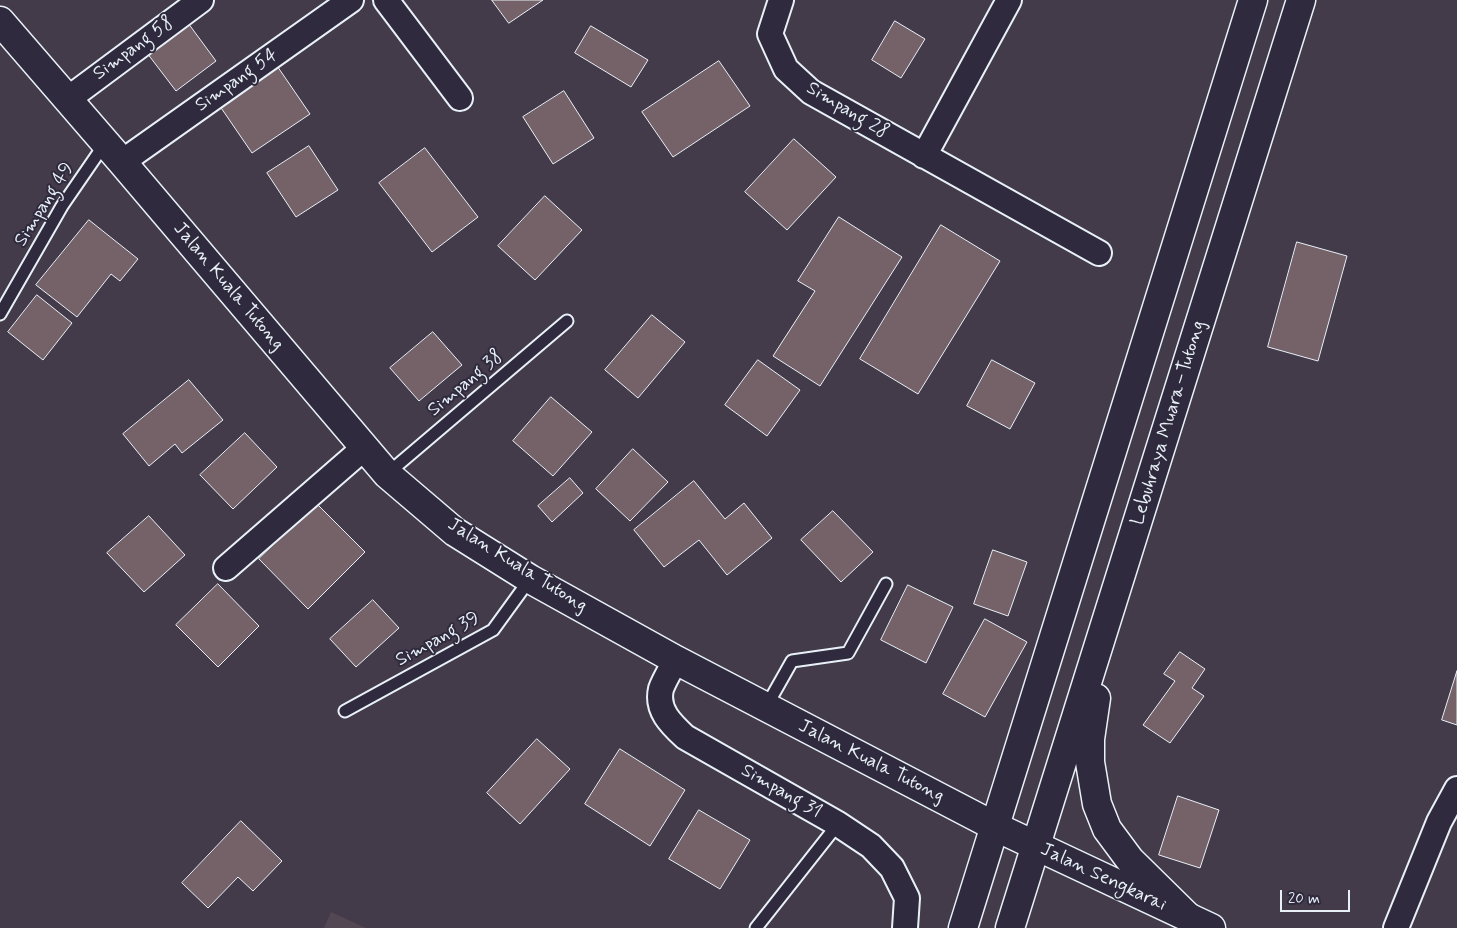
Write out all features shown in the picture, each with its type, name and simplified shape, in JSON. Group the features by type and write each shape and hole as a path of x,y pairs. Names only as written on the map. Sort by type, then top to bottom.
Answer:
{"main road":[{"path":"963,928 1253,0"},
{"name":"Lebuhraya Muara–Tutong","path":"1010,928 1301,0"},
{"name":"Jalan Kuala Tutong","path":"0,21 68,98 387,474 455,532 530,579 676,660 996,826"},
{"path":"1108,618 1090,738 1090,762 1097,804 1107,829 1130,860 1200,923"},
{"name":"Jalan Sengkarai","path":"996,826 1200,923"}],"street":[{"name":"Simpang 58","path":"68,98 201,0"},
{"name":"Simpang 54","path":"114,152 351,0"},
{"path":"386,0 460,98"},
{"name":"Simpang 28","path":"781,0 770,34 786,69 811,92 1099,253"},
{"path":"924,156 1009,0"},
{"path":"226,568 364,448"},
{"name":"Simpang 31","path":"676,660 661,689 660,706 670,722 685,737 838,824 871,846 892,868 907,898 905,928"},
{"path":"1396,928 1439,822 1457,789"}],"lane":[{"name":"Simpang 49","path":"0,314 62,206 114,152"},
{"name":"Simpang 38","path":"387,474 567,321"},
{"name":"Simpang 39","path":"345,711 493,630 530,579"},
{"path":"766,708 792,662 848,654 886,584"},
{"path":"756,928 838,824"}],"shaded area":[{"path":"331,912 366,928 324,928"}],"building":[{"path":"492,0 543,0 509,23"},
{"path":"895,21 925,39 901,78 872,60"},
{"path":"188,23 216,61 176,91 147,53"},
{"path":"591,26 648,60 631,87 575,53"},
{"path":"273,60 310,114 252,153 215,99"},
{"path":"719,61 750,106 673,157 642,112"},
{"path":"564,91 594,138 553,164 523,117"},
{"path":"794,139 836,177 787,230 745,192"},
{"path":"309,146 338,190 296,217 267,173"},
{"path":"425,148 478,217 432,252 379,183"},
{"path":"545,196 582,230 535,280 498,246"},
{"path":"839,217 902,257 820,386 773,356 815,291 798,281"},
{"path":"89,220 138,259 120,281 111,274 77,317 36,285"},
{"path":"941,225 1000,261 918,394 860,359"},
{"path":"1297,242 1347,256 1318,361 1268,347"},
{"path":"37,295 72,323 43,360 8,332"},
{"path":"652,315 685,342 638,398 605,370"},
{"path":"433,332 462,365 419,401 390,368"},
{"path":"758,360 800,390 767,436 725,405"},
{"path":"992,360 1035,383 1010,429 967,406"},
{"path":"189,380 223,420 182,453 175,444 149,466 123,434"},
{"path":"551,397 592,432 553,476 513,441"},
{"path":"245,433 277,467 233,509 200,475"},
{"path":"633,449 668,482 630,521 596,489"},
{"path":"570,478 583,493 552,522 538,506"},
{"path":"694,481 725,519 744,503 772,538 727,575 699,540 664,567 634,530"},
{"path":"316,503 365,552 308,609 259,559"},
{"path":"833,511 873,552 841,582 801,540"},
{"path":"149,516 185,555 144,592 107,553"},
{"path":"993,550 1027,562 1008,616 974,604"},
{"path":"218,584 259,626 218,667 176,625"},
{"path":"908,585 953,607 926,663 881,640"},
{"path":"373,600 399,628 356,667 330,639"},
{"path":"985,619 1027,642 985,717 943,694"},
{"path":"1180,652 1205,669 1192,688 1204,696 1170,743 1143,725 1175,681 1164,674"},
{"path":"1457,671 1457,725 1442,720"},
{"path":"537,739 570,769 520,824 487,793"},
{"path":"620,749 685,790 650,846 585,804"},
{"path":"1178,796 1219,810 1200,868 1159,855"},
{"path":"699,810 750,840 720,889 669,859"},
{"path":"241,821 282,861 253,891 238,877 208,908 182,883"}]}
